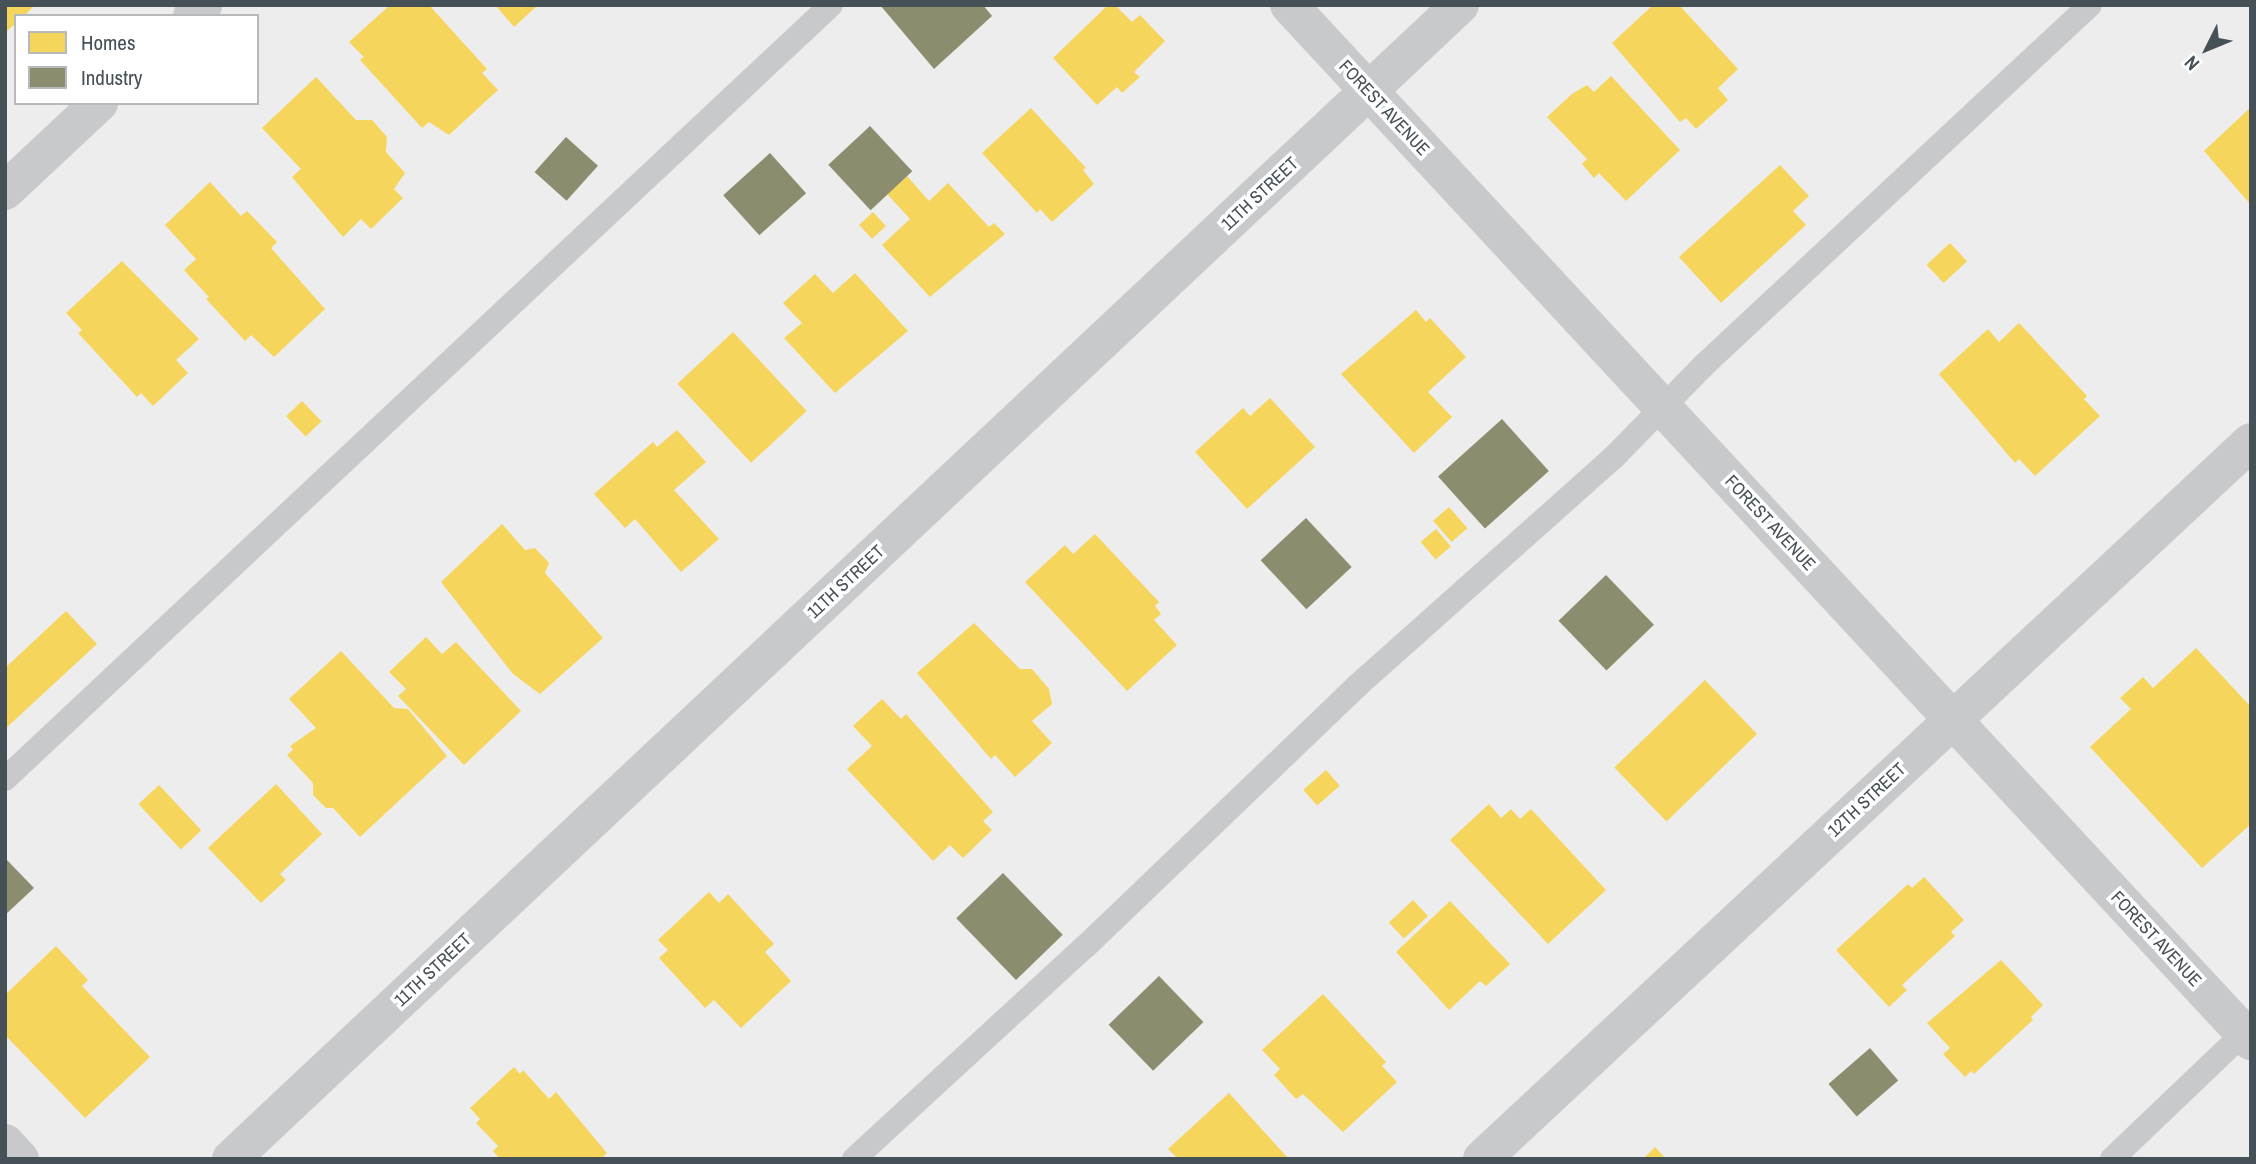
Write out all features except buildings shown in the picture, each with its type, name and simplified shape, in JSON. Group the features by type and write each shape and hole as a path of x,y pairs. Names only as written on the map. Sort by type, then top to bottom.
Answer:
{"street":[{"name":"FOREST AVENUE","path":"1289,5 2248,1034"},
{"name":"11TH STREET","path":"232,1159 1460,5"},
{"path":"5,191 97,105"},
{"name":"12TH STREET","path":"1482,1159 2251,442"},
{"path":"5,1143 20,1159"}],"lane":[{"path":"5,779 831,5"},
{"path":"854,1159 1086,946 1357,686 1613,458 1662,408 2090,5"},
{"path":"2112,1159 2248,1034"}]}
